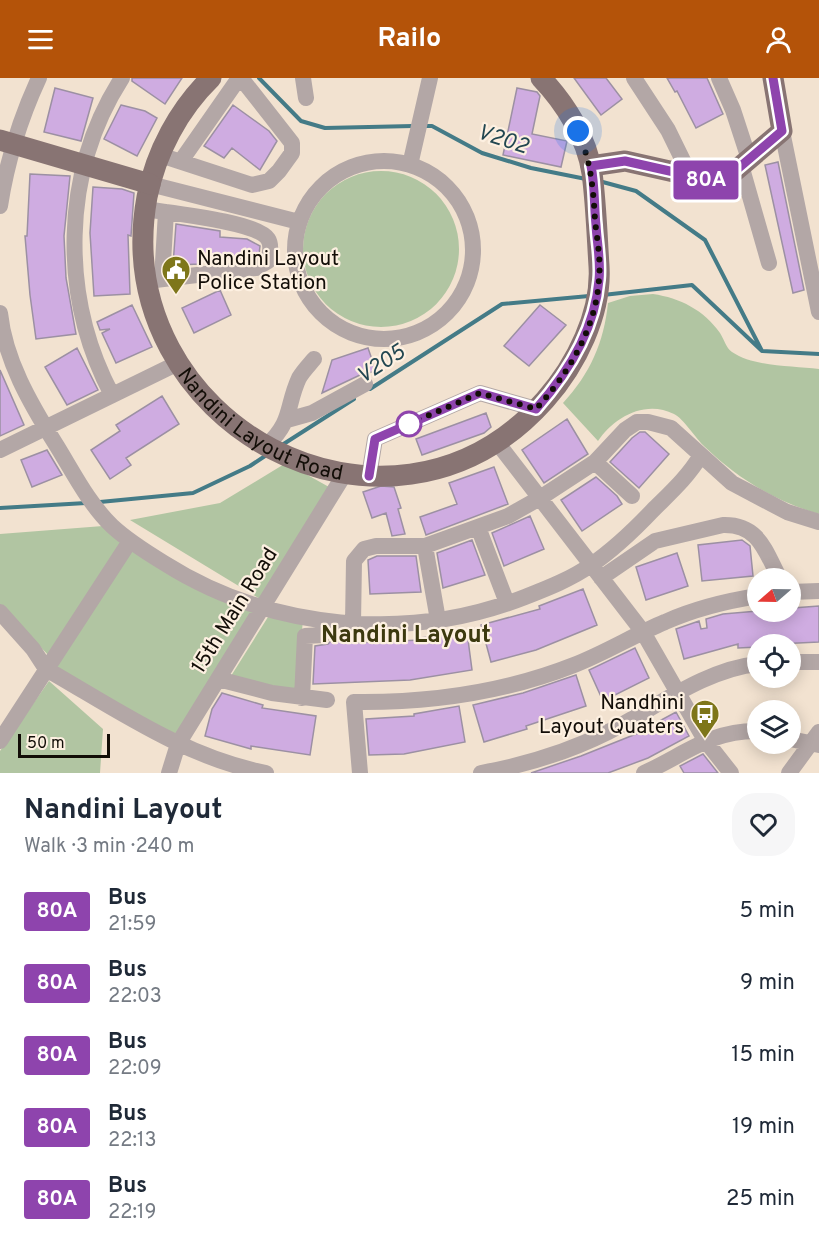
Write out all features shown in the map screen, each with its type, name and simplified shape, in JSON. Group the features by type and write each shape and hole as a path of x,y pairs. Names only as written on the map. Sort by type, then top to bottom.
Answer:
{"main road":[{"name":"Nandini Layout Road","path":"211,78 180,115 160,155 150,184 155,211 143,248 154,280 160,327 178,363 196,388 232,423 275,451 310,466 344,475 369,476 395,475 432,469 468,456 496,441 536,409 562,377 586,331 596,301 600,279 592,178 585,148 569,114 541,78"},
{"path":"592,178 625,161 714,181 728,177 782,131 773,78"},
{"path":"7,142 150,184"}],"street":[{"path":"0,206 7,142 39,78"},
{"path":"112,395 87,336 77,289 74,264 75,216 84,165 98,123 122,78"},
{"path":"160,155 252,185 269,181 279,171 292,153 291,142 240,78 181,161"},
{"path":"303,78 306,98"},
{"path":"410,165 430,78"},
{"path":"634,78 668,130 690,177"},
{"path":"719,78 733,110 770,263"},
{"path":"782,131 819,312"},
{"path":"390,160 410,165 439,179 458,199 470,224 474,251 470,278 457,303 438,322 414,335 387,340 360,337 335,326 315,307 301,284 294,257 299,222 306,206 321,186 342,171 365,162 390,160"},
{"path":"150,184 299,222"},
{"path":"154,280 256,268 268,261 271,251 268,239 259,231 233,223 155,211"},
{"path":"0,313 10,356 27,395 45,428 110,525 151,556 195,581 242,601 294,615 353,623 405,624 438,620 507,603 596,571 655,541 731,525 746,529 758,537 774,568"},
{"path":"275,451 275,437 286,420 300,376 314,358"},
{"path":"0,450 178,363"},
{"path":"286,420 312,413 365,384"},
{"path":"369,476 375,439 480,393 536,409"},
{"path":"353,623 354,561 364,549 376,546 425,546 508,516 595,462 625,430 637,422 648,422 671,428 732,483 787,512 819,522"},
{"path":"496,441 643,632 705,740 731,773"},
{"path":"596,571 689,474 701,455"},
{"path":"595,462 632,495"},
{"name":"15th Main Road","path":"169,773 178,744 344,475"},
{"path":"478,527 507,603"},
{"path":"0,741 130,541"},
{"path":"425,546 438,620"},
{"path":"801,592 819,591"},
{"path":"360,773 354,702 412,702 502,688 577,664 690,612 747,599"},
{"path":"0,612 33,649 46,669 178,744 245,769 266,773"},
{"path":"302,698 305,636 323,635"},
{"path":"801,662 819,662"},
{"path":"481,773 571,749 608,732 679,693 725,672 747,665"},
{"path":"218,679 272,693 327,700"},
{"path":"644,773 705,740 747,732"},
{"path":"801,739 817,740"},
{"path":"793,772 817,740"}],"green space":[{"path":"381,171 396,172 411,177 436,194 453,219 458,234 458,264 453,279 436,304 411,321 396,326 381,327 366,326 351,321 326,304 309,279 304,264 303,249 304,234 309,219 326,194 351,177 366,172"},
{"path":"653,294 691,306 714,325 730,350 741,357 774,365 819,369 819,514 772,496 744,479 705,447 674,414 652,409 631,413 612,425 598,441 563,403 581,381 594,357 603,331 608,303 630,296"},
{"path":"286,463 329,487 265,602 130,520 220,503"},
{"path":"103,526 123,541 50,657 0,604 0,534"},
{"path":"133,545 264,609 175,741 53,667"},
{"path":"268,617 303,620 296,691 231,676"},
{"path":"49,681 103,729 100,773 0,773 0,751"}],"building":[{"path":"132,78 182,78 165,104 132,81"},
{"path":"574,78 606,78 622,99 601,115"},
{"path":"667,78 707,78 723,114 696,128 677,91 675,92"},
{"path":"55,88 93,98 81,141 44,132"},
{"path":"517,88 537,92 540,96 532,134 567,141 561,167 503,155"},
{"path":"121,105 145,111 157,118 137,156 104,139"},
{"path":"233,105 269,131 277,141 260,170 232,148 224,158 204,146"},
{"path":"778,162 804,290 793,293 765,165"},
{"path":"30,174 70,176 64,236 66,278 76,334 36,339 25,236 27,236"},
{"path":"93,187 122,189 134,193 131,236 128,235 130,294 94,296 90,233"},
{"path":"176,224 220,231 220,237 247,239 260,246 259,254 253,258 202,258 201,264 173,265"},
{"path":"220,290 231,315 194,333 182,308"},
{"path":"132,305 152,347 116,363 102,333 110,329 100,330 97,322"},
{"path":"540,305 566,325 529,366 504,346"},
{"path":"77,348 98,390 67,405 45,367"},
{"path":"368,348 376,371 360,375 322,393 332,360"},
{"path":"0,370 24,425 0,436"},
{"path":"162,396 179,424 126,458 131,465 110,479 91,450 120,431 116,425"},
{"path":"486,413 491,427 484,433 422,455 416,439"},
{"path":"567,419 588,454 544,483 522,450"},
{"path":"640,432 645,432 669,454 639,488 610,462"},
{"path":"47,450 62,475 32,487 21,460"},
{"path":"494,467 508,504 426,535 420,517 457,504 449,483"},
{"path":"596,477 617,496 622,504 582,531 561,500"},
{"path":"381,486 394,487 401,508 398,509 405,534 392,536 386,513 372,518 363,492"},
{"path":"530,516 544,549 504,566 492,533"},
{"path":"472,540 485,575 443,588 437,553"},
{"path":"742,540 750,546 752,568 747,568 747,577 702,581 698,545"},
{"path":"677,553 688,586 646,600 636,567"},
{"path":"377,556 416,556 421,592 370,594 368,560"},
{"path":"583,589 597,625 536,650 491,662 481,625 540,609 539,606"},
{"path":"819,606 819,642 801,643 801,634 747,634 747,648 738,648 738,644 684,659 676,629 699,621 701,629 707,628 706,619 723,614 747,612 747,622 801,622 801,607"},
{"path":"467,632 472,670 410,680 313,684 315,646 328,644 332,640 352,640 352,643 420,640 420,638"},
{"path":"635,648 649,678 603,701 589,670"},
{"path":"576,675 586,706 526,726 527,729 484,742 473,705 523,693"},
{"path":"222,693 263,705 262,708 316,716 310,755 251,746 251,749 205,736 212,709"},
{"path":"459,706 465,742 404,754 369,755 366,719 414,716 414,714"},
{"path":"676,712 689,736 648,758 608,773 531,773 651,728 650,726"},
{"path":"703,754 718,773 684,773 680,766"}],"waterway":[{"name":"V202","path":"259,78 301,121 325,128 413,126"},
{"name":"V202","path":"424,126 432,126 482,153 531,168 586,179"},
{"name":"V202","path":"599,181 636,191 705,240 762,351 819,354"},
{"name":"V205","path":"603,295 692,285 762,351"},
{"name":"V205","path":"370,389 502,304 589,296"},
{"name":"V205","path":"282,445 354,399"},
{"name":"V205","path":"100,502 193,493 250,466 268,454"},
{"name":"V205","path":"0,508 86,503"}],"bus line":[{"name":"80A","path":"369,476 375,439 480,393 536,409 550,394 573,359 596,301 600,279 591,166 625,161 714,181 728,177 782,131 773,78"}],"place":[{"name":"Nandini Layout Police Station","path":"176,296"},
{"name":"Nandhini Layout Quaters","path":"705,740"}],"district":[{"name":"Nandini Layout","path":"406,634"}],"route":[{"path":"409,424 480,393 536,409 550,394 573,359 590,321 600,279 591,166 578,131"}]}
